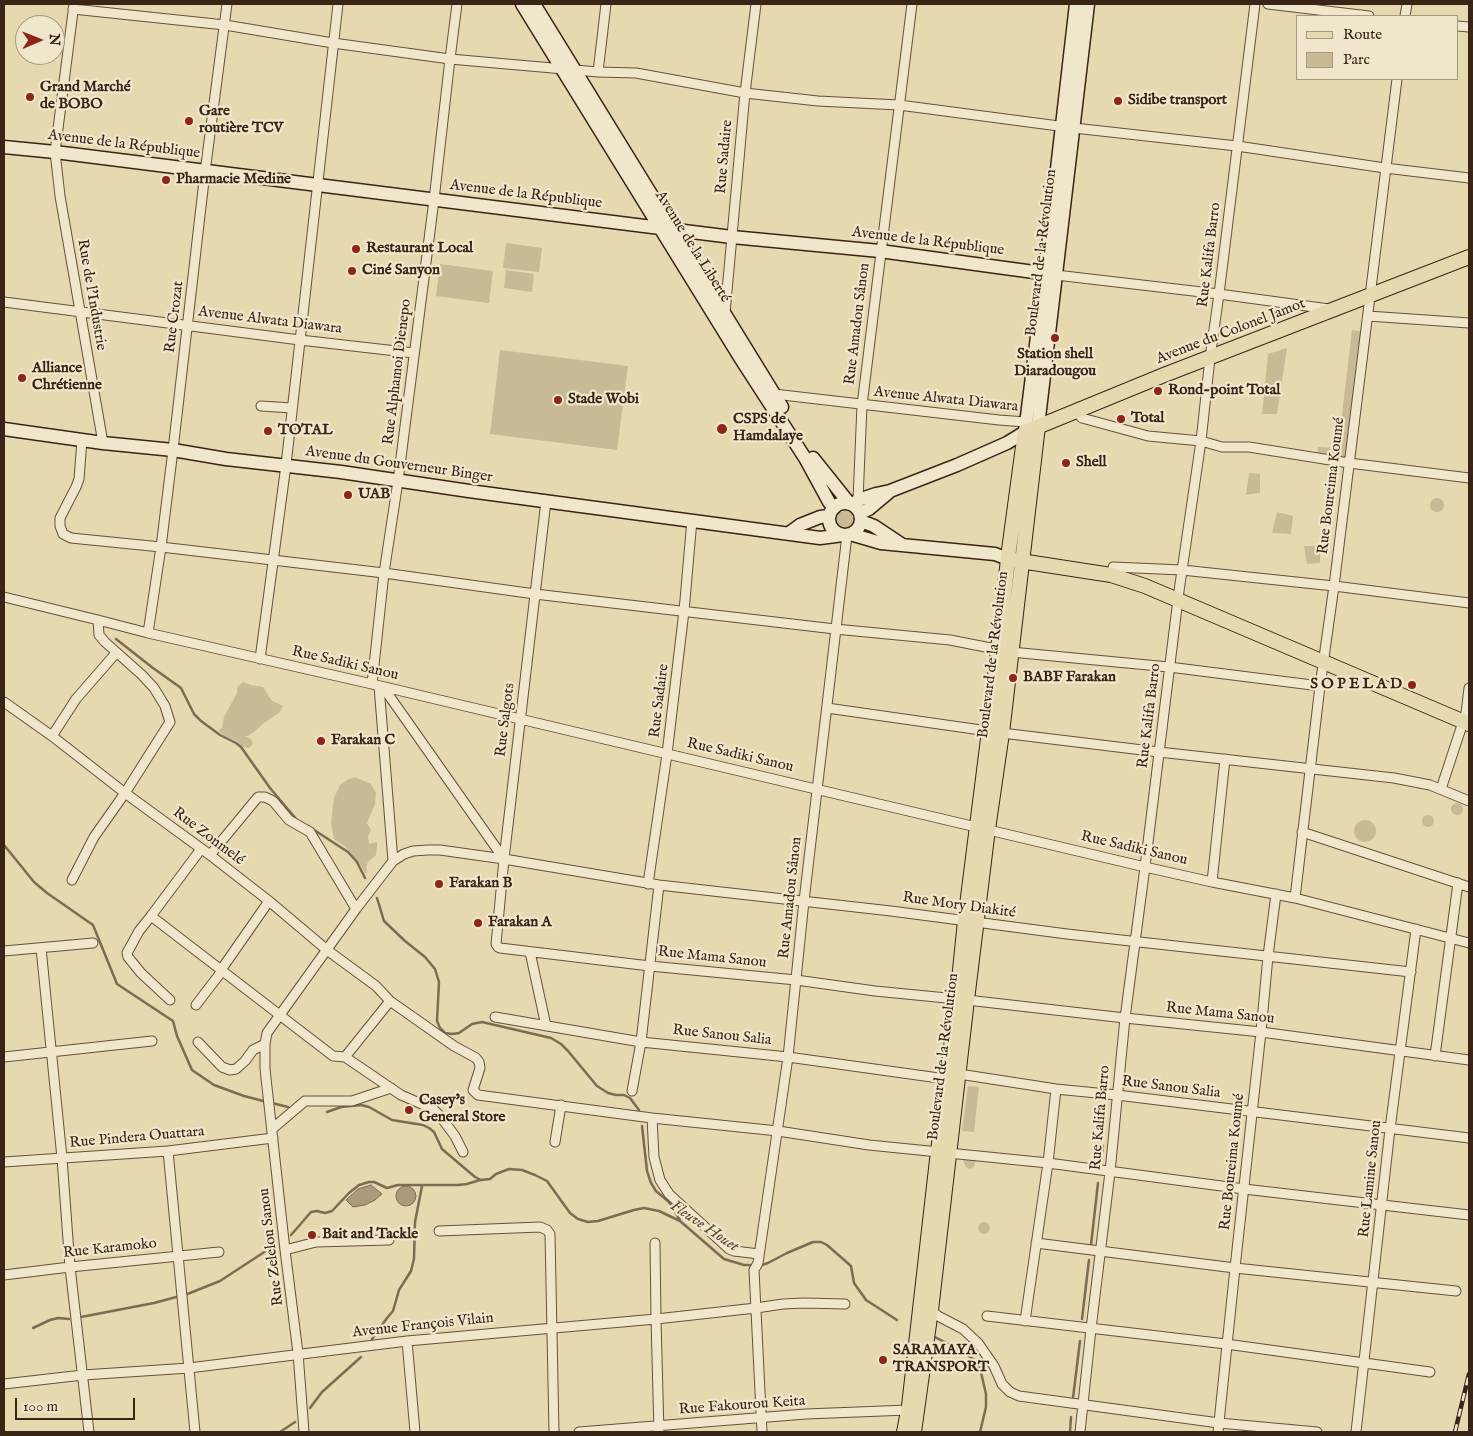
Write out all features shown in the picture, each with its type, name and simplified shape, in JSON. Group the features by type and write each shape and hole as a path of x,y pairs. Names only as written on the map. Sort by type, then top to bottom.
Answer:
{"main road":[{"name":"Avenue de la Liberté","path":"522,4 568,69 667,228 742,359 805,458 828,502 831,512"},
{"name":"Avenue de la Liberté","path":"534,4 568,69"},
{"name":"Boulevard de la Révolution","path":"1068,127 1076,4"},
{"name":"Boulevard de la Révolution","path":"926,1307 943,1152 995,732 1004,651 1011,555 1030,432 1068,127 1088,4"},
{"name":"Avenue de la République","path":"4,147 732,237 880,252 1051,274"},
{"name":"Avenue de la Liberté","path":"667,228 725,313 811,456 856,508"},
{"name":"Avenue du Colonel Jamot","path":"1369,305 1469,257"},
{"name":"Avenue du Colonel Jamot","path":"856,508 869,509 890,491 1030,432 1339,311 1369,305 1469,264"},
{"name":"Avenue du Gouverneur Binger","path":"4,429 103,443 173,450 226,459 286,465 820,538 846,535 903,546 1011,555"},
{"path":"789,533 800,525 831,512 840,504 856,508 903,546"},
{"path":"831,512 829,524 838,534 846,535 858,528 856,508"},
{"path":"1011,555 1113,567 1148,578 1178,595 1324,659 1467,718"},
{"path":"1011,555 1112,576 1178,595"},
{"path":"904,1432 926,1307"},
{"path":"914,1432 926,1307"}],"street":[{"name":"Rue Crozat","path":"148,633 189,324 205,172 227,4"},
{"path":"260,659 286,465 338,4"},
{"name":"Rue Alphamoi Dienepo","path":"393,861 378,686 384,573 398,481 457,4"},
{"path":"598,72 606,4"},
{"name":"Rue Sadaire","path":"725,313 745,93 756,4"},
{"name":"Rue Amadou Sânon","path":"856,508 862,404 912,4"},
{"name":"Rue Kalifa Barro","path":"1080,1432 1134,942 1178,595 1201,442 1209,362 1255,4"},
{"path":"1268,4 1361,15"},
{"path":"74,6 225,25 333,43 450,59 598,72 636,73 745,93 818,101 899,105 1237,146 1385,168 1469,178"},
{"name":"Rue de l'Industrie","path":"74,6 55,152 60,196 103,443"},
{"name":"Rue Boureima Koumé","path":"1295,898 1397,80"},
{"path":"1051,274 1219,294 1339,311"},
{"name":"Avenue Alwata Diawara","path":"4,302 189,324 300,340 414,352"},
{"path":"1369,305 1469,323"},
{"name":"Avenue Alwata Diawara","path":"774,394 999,420 1030,432"},
{"path":"261,406 292,408"},
{"path":"1079,414 1148,436 1201,442 1222,447 1249,446 1349,463 1469,478"},
{"path":"82,440 79,479 60,518 63,534 71,538 161,546 272,561 384,573 535,594 835,629 950,640 1004,651 1169,667 1320,686"},
{"name":"Rue Salgots","path":"496,944 519,719 546,501"},
{"name":"Rue Sadaire","path":"648,884 667,754 684,611 692,520"},
{"name":"Rue Amadou Sânon","path":"762,1432 756,1308 757,1262 788,1057 846,535"},
{"path":"1113,567 1182,570 1469,603"},
{"name":"Rue Sadiki Sanou","path":"4,597 148,633 817,788 1145,867 1295,898 1469,943"},
{"path":"72,880 94,838 170,722 165,706 154,688 104,642 99,635 98,620"},
{"path":"52,736 76,698 116,653"},
{"path":"378,686 504,859"},
{"path":"1441,789 1467,718 1469,688"},
{"name":"Rue Zonmelé","path":"4,702 210,855 327,950 376,986 390,1001 454,1046 478,1060 480,1068 473,1090 476,1094 560,1105"},
{"path":"827,708 995,732 1412,781 1441,789 1469,802"},
{"path":"1212,882 1225,759"},
{"path":"210,855 258,797 265,797 273,801 289,820 310,832 356,910"},
{"path":"1302,832 1469,887"},
{"path":"170,1000 141,973 127,953 139,931 201,849"},
{"name":"Rue Mory Diakité","path":"393,861 413,851 428,850 504,859 648,884 804,901 1134,942 1411,972"},
{"path":"198,1042 222,1067 230,1070 236,1069 253,1050 265,1044 267,1034 280,1014 393,861"},
{"path":"1435,1056 1458,883"},
{"path":"632,1091 641,1042 659,885"},
{"name":"Rue Boureima Koumé","path":"1218,1428 1276,894"},
{"path":"196,1005 222,971 269,901"},
{"path":"151,916 333,1056 345,1057 401,1095 433,1109 455,1136 463,1152"},
{"name":"Rue Lamine Sanou","path":"1356,1432 1390,1129 1416,929"},
{"path":"4,951 93,943"},
{"name":"Rue Mama Sanou","path":"496,944 500,948 530,952 1261,1032 1469,1060"},
{"path":"41,948 62,1158 70,1267 89,1432"},
{"path":"530,952 546,1026"},
{"path":"345,1057 390,1001"},
{"name":"Rue Sanou Salia","path":"496,1017 641,1042 1117,1095 1469,1138"},
{"path":"4,1057 152,1042"},
{"name":"Rue Zelelou Sanou","path":"265,1044 285,1250 298,1354 304,1432"},
{"path":"273,1134 305,1101 352,1100 391,1088"},
{"path":"1025,1321 1048,1163 1056,1089"},
{"path":"556,1142 560,1105 652,1118 778,1131 869,1145 1048,1163 1244,1189 1469,1215"},
{"path":"652,1118 654,1157 660,1180 669,1194 729,1249 757,1262"},
{"name":"Rue Pindera Ouattara","path":"4,1162 168,1151 273,1134"},
{"path":"168,1151 195,1432"},
{"path":"439,1231 533,1227 547,1230 550,1234 554,1432"},
{"path":"285,1250 316,1242 389,1240"},
{"path":"655,1243 659,1429"},
{"path":"1036,1243 1234,1268 1456,1291"},
{"name":"Rue Karamoko","path":"4,1275 219,1252"},
{"name":"Avenue François Vilain","path":"4,1384 82,1375 190,1368 407,1341 656,1319 804,1302 845,1304"},
{"path":"926,1307 938,1316 963,1329 978,1343 994,1366 1002,1384 1010,1392 1019,1396 1218,1428 1317,1432"},
{"path":"987,1316 1226,1344 1430,1372"},
{"path":"407,1341 415,1432"},
{"name":"Rue Fakourou Keita","path":"579,1432 659,1429 806,1414 908,1410"}],"green space":[{"path":"506,243 542,248 539,272 503,268"},
{"path":"440,264 493,271 489,303 436,296"},
{"path":"506,270 534,274 532,292 504,288"},
{"path":"1352,330 1364,332 1347,461 1317,455 1318,447 1338,448"},
{"path":"1287,348 1277,414 1262,414 1268,354"},
{"name":"Stade Wobi","path":"500,350 628,366 617,450 490,434"},
{"path":"1249,473 1260,474 1260,493 1246,495"},
{"path":"1434,498 1440,498 1444,505 1440,512 1434,512 1430,508 1430,502"},
{"path":"844,505 857,513 856,525 850,530 840,529 834,522 833,515 838,508"},
{"path":"1277,512 1293,516 1291,534 1272,533"},
{"path":"1304,546 1320,546 1320,563 1307,564"},
{"path":"243,682 263,687 272,701 283,706 280,712 248,736 244,736 251,739 253,744 249,748 243,747 237,741 225,736 218,730 222,728 224,717 237,693 237,687"},
{"path":"355,777 371,784 376,793 375,804 367,823 371,830 368,837 369,844 377,842 376,855 368,862 366,867 367,873 365,873 346,847 334,839 331,823 334,798 340,785"},
{"path":"1455,803 1459,803 1463,809 1459,815 1455,815 1451,811 1451,807"},
{"path":"1426,815 1430,815 1434,821 1430,827 1426,827 1422,823 1422,819"},
{"path":"1365,820 1373,823 1376,831 1373,839 1365,842 1357,839 1354,831 1357,823"},
{"path":"968,1086 979,1087 974,1132 962,1131"},
{"path":"965,1157 976,1160 974,1167 970,1169 966,1167 963,1161"},
{"path":"982,1222 986,1222 990,1228 986,1234 982,1234 978,1230 978,1226"}],"shaded area":[{"path":"371,1185 382,1194 375,1200 365,1205 353,1207 346,1200 358,1189"},
{"path":"402,1186 410,1186 416,1192 416,1200 410,1206 402,1206 396,1200 396,1192"}],"waterway":[{"path":"116,639 181,688 194,714 201,721 241,747 270,788 297,820"},
{"path":"308,826 348,852 357,862 365,878"},
{"name":"Fleuve Houet","path":"4,845 34,882 93,925 117,984 173,1021 177,1036 192,1070 214,1085 267,1102"},
{"path":"377,898 384,921 425,957 435,969 439,982 437,1021 445,1033 459,1033 472,1024 482,1022 551,1038 568,1051 597,1086 608,1093 624,1095 630,1098 639,1110"},
{"name":"Fleuve Houet","path":"272,1103 288,1107"},
{"name":"Fleuve Houet","path":"327,1112 341,1107 361,1105 369,1107 392,1120 423,1125 434,1132 442,1149 481,1180 490,1179 496,1174 509,1169 522,1170 535,1175 547,1181 570,1213 578,1219 588,1222 644,1208 659,1211 680,1221 724,1259 744,1265 753,1265"},
{"path":"642,1126 647,1171 651,1183 656,1191 669,1202 680,1220"},
{"path":"1100,1167 1103,1146"},
{"path":"291,1235 311,1212 325,1213 332,1211 359,1185 369,1182 374,1182 387,1188 398,1185 458,1185 480,1180"},
{"path":"1091,1245 1098,1183"},
{"path":"372,1339 393,1311 399,1290 411,1271 414,1259 415,1222 422,1186"},
{"name":"Fleuve Houet","path":"759,1266 813,1242 821,1242 851,1266 854,1283 866,1300 897,1320"},
{"path":"185,1295 220,1281 275,1245"},
{"path":"1082,1319 1089,1260"},
{"path":"81,1317 180,1296"},
{"path":"33,1328 50,1320 58,1318 69,1319"},
{"name":"Fleuve Houet","path":"935,1337 965,1353 980,1368 986,1394 986,1407 980,1432"},
{"path":"1073,1398 1080,1341"},
{"path":"310,1408 322,1392 361,1357"},
{"path":"1070,1432 1071,1417"},
{"path":"280,1432 295,1422"}],"railway":[{"path":"1455,1432 1469,1374"}],"place":[{"name":"Grand Marché de BOBO","path":"30,97"},
{"name":"Sidibe transport","path":"1118,101"},
{"name":"Gare routière TCV","path":"189,121"},
{"name":"Pharmacie Medine","path":"166,180"},
{"name":"Restaurant Local","path":"356,249"},
{"name":"Ciné Sanyon","path":"352,271"},
{"name":"Station shell Diaradougou","path":"1055,338"},
{"name":"Alliance Chrétienne","path":"22,378"},
{"name":"Rond-point Total","path":"1158,391"},
{"name":"Stade Wobi","path":"558,400"},
{"name":"Total","path":"1121,419"},
{"name":"CSPS de Hamdalaye","path":"722,429"},
{"name":"TOTAL","path":"268,431"},
{"name":"Shell","path":"1066,463"},
{"name":"UAB","path":"348,495"},
{"name":"BABF Farakan","path":"1013,678"},
{"name":"S O P E L A D","path":"1412,685"},
{"name":"Farakan C","path":"321,741"},
{"name":"Farakan B","path":"439,884"},
{"name":"Farakan A","path":"478,923"},
{"name":"Casey's General Store","path":"409,1110"},
{"name":"Bait and Tackle","path":"312,1235"},
{"name":"SARAMAYA TRANSPORT","path":"883,1360"}]}
